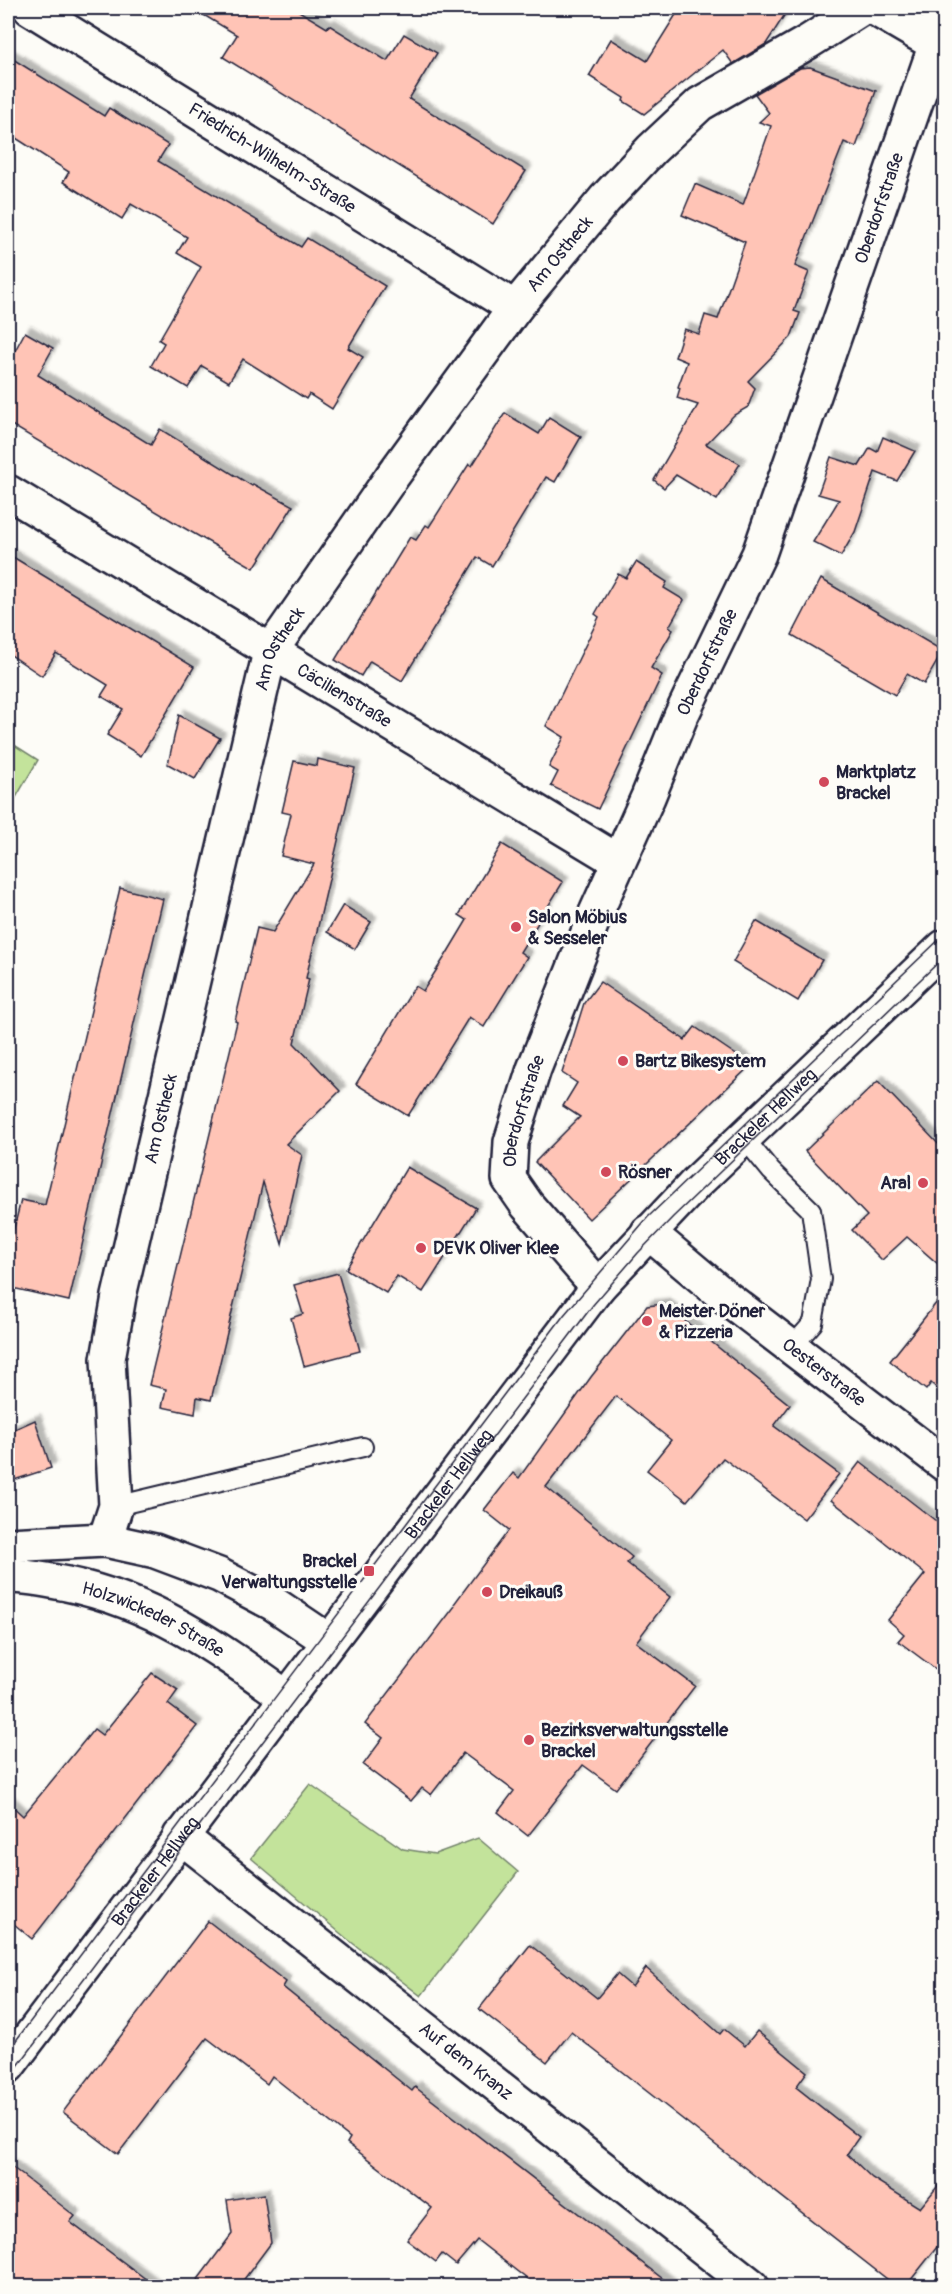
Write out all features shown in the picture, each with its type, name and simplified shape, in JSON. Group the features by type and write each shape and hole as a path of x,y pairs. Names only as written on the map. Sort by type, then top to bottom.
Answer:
{"street":[{"name":"Friedrich-Wilhelm-Straße","path":"30,8 515,308"},
{"name":"Am Ostheck","path":"116,1506 108,1359 119,1296 270,652 391,478 515,308 605,199 652,149 700,104 862,8"},
{"path":"874,8 940,47"},
{"name":"Oberdorfstraße","path":"598,1287 548,1230 508,1179 511,1142 534,1069 595,915 648,797 681,716 759,554 940,47 941,8"},
{"name":"Cäcilienstraße","path":"8,492 618,861"},
{"name":"Brackeler Hellweg","path":"8,2066 598,1287 648,1232 945,947"},
{"name":"Oesterstraße","path":"648,1232 723,1295 945,1464"},
{"path":"105,1540 116,1506"},
{"path":"8,1545 105,1540 155,1551 219,1575 274,1604 329,1641"},
{"name":"Holzwickeder Straße","path":"8,1576 27,1576 91,1589 147,1608 232,1657 286,1697"},
{"name":"Auf dem Kranz","path":"180,1836 752,2286"}],"lane":[{"path":"744,1138 771,1171 811,1210 821,1279 813,1323 791,1348"},
{"path":"116,1506 363,1447"}],"green space":[{"path":"8,741 38,760 8,811"},
{"path":"310,1784 403,1849 435,1854 478,1838 518,1872 421,1996 346,1938 251,1858"}],"building":[{"path":"192,8 294,8 327,28 329,25 387,61 404,34 437,53 409,99 526,171 493,224 223,57 237,35"},
{"path":"680,8 789,8 766,44 733,64 723,50 644,114 589,76 611,39 647,61"},
{"path":"8,56 104,116 109,108 168,145 158,161 301,247 307,238 385,286 348,348 363,357 332,409 309,394 306,399 243,359 229,382 202,366 188,388 151,366 164,343 159,340 201,267 177,253 187,237 131,204 122,219 63,182 69,172 8,133"},
{"path":"810,67 876,91 856,147 844,142 795,266 809,272 794,311 800,313 791,337 748,381 755,388 748,407 734,415 706,444 740,464 717,500 676,475 664,488 654,480 698,405 677,398 680,388 678,387 687,362 675,357 684,329 699,334 705,315 718,319 745,242 682,215 695,184 743,205 771,126 759,122 769,113 755,94 800,68"},
{"path":"25,332 53,348 38,375 151,445 160,429 252,486 253,484 293,506 254,568 10,424 8,428 8,356 11,358"},
{"path":"505,413 539,434 549,417 581,437 555,482 546,477 492,566 477,557 402,681 370,661 361,676 335,660 410,537 416,540 426,525 429,527 469,464 472,466"},
{"path":"883,437 915,451 897,481 875,472 855,532 841,556 813,542 839,500 818,494 831,457 859,466 870,448 877,452"},
{"path":"8,554 194,667 141,756 107,735 123,709 101,696 108,685 56,653 42,676 8,653"},
{"path":"636,562 667,582 664,588 684,600 669,627 673,630 651,668 662,675 598,809 551,786 558,772 549,767 564,737 546,726 599,617 595,614 618,574 626,578"},
{"path":"821,579 943,651 924,684 907,674 895,695 792,635"},
{"path":"179,715 220,738 195,779 168,764"},
{"path":"318,759 355,768 306,978 309,979 294,1043 340,1091 286,1144 302,1155 282,1244 263,1182 211,1400 197,1397 195,1414 162,1407 166,1389 149,1385 237,1022 235,1021 257,928 273,932 314,864 281,856 291,814 282,812 294,761 317,766"},
{"path":"502,844 563,882 520,952 527,957 484,1027 469,1017 408,1116 356,1084 415,986 423,991 446,955 467,920 459,915"},
{"path":"120,888 163,899 69,1301 8,1287 8,1252 21,1200 45,1205"},
{"path":"343,905 371,922 355,949 327,932"},
{"path":"756,921 822,960 798,1001 733,962"},
{"path":"600,982 685,1040 695,1027 751,1065 589,1219 535,1162 580,1117 563,1106 577,1083 562,1073 584,1003"},
{"path":"878,1081 945,1151 945,1270 907,1237 882,1260 852,1230 867,1216 805,1151"},
{"path":"407,1167 476,1208 423,1292 397,1276 386,1293 346,1269"},
{"path":"338,1273 360,1351 304,1366 291,1318 303,1314 294,1285"},
{"path":"945,1292 945,1396 931,1383 926,1390 890,1361"},
{"path":"664,1304 790,1405 774,1426 839,1474 804,1519 723,1458 687,1501 647,1470 671,1440 616,1396 546,1487 632,1557 627,1563 670,1597 636,1642 695,1686 616,1789 583,1765 528,1836 498,1812 514,1791 463,1753 431,1795 422,1788 411,1801 363,1765 383,1738 365,1724 455,1606 454,1604 509,1530 484,1510 513,1473 519,1478 591,1377 647,1306"},
{"path":"35,1420 51,1468 8,1482 8,1432"},
{"path":"860,1462 945,1528 945,1676 898,1641 904,1634 888,1620 925,1574 831,1500"},
{"path":"152,1673 178,1690 168,1704 197,1726 32,1939 8,1919 8,1802 23,1816 94,1729 102,1735"},
{"path":"208,1921 286,1982 283,1987 412,2091 415,2087 672,2286 536,2286 477,2240 456,2265 442,2254 436,2262 407,2240 432,2208 347,2143 350,2138 272,2076 267,2084 207,2038 118,2154 63,2112"},
{"path":"530,1945 597,1998 617,1974 632,1987 646,1968 720,2034 724,2029 745,2046 757,2031 807,2072 796,2087 859,2137 847,2154 872,2178 920,2208 945,2177 945,2237 906,2286 896,2286 571,2032 547,2062 479,2009"},
{"path":"8,2164 75,2216 70,2222 155,2286 8,2286"},
{"path":"264,2194 271,2243 239,2286 193,2286 232,2234 227,2200"}],"tram line":[{"path":"8,2051 564,1315 648,1217 944,935"},
{"path":"8,2079 593,1305 673,1217 944,957"}],"place":[{"name":"Marktplatz Brackel","path":"824,782"},
{"name":"Salon Möbius & Sesseler","path":"516,927"},
{"name":"Bartz Bikesystem","path":"623,1061"},
{"name":"Rösner","path":"606,1172"},
{"name":"Aral","path":"923,1183"},
{"name":"DEVK Oliver Klee","path":"421,1248"},
{"name":"Meister Döner & Pizzeria","path":"647,1321"},
{"name":"Brackel Verwaltungsstelle","path":"369,1571"},
{"name":"Dreikauß","path":"487,1592"},
{"name":"Bezirksverwaltungsstelle Brackel","path":"529,1740"}]}
